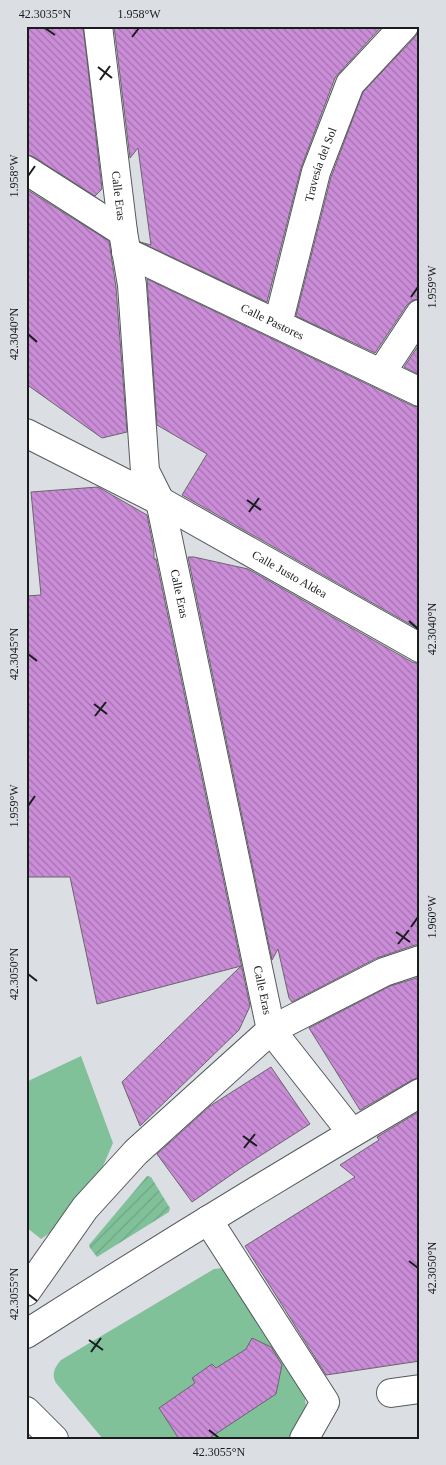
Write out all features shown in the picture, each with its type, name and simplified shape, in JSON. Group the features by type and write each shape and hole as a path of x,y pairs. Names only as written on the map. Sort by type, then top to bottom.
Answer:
{"street":[{"name":"Calle Eras","path":"98,26 124,242 132,285 145,471 160,501 271,1030 352,1133"},
{"name":"Travesía del Sol","path":"278,324 316,172 350,84 404,26"},
{"name":"Calle Pastores","path":"26,170 124,242 278,324 420,392"},
{"path":"381,373 420,314"},
{"name":"Calle Justo Aldea","path":"26,433 160,501 420,648"},
{"path":"26,1292 85,1208 136,1152 271,1030 384,972 420,960"},
{"path":"26,1334 208,1220 420,1093"},
{"path":"208,1220 325,1402 304,1439"},
{"path":"391,1393 420,1389"},
{"path":"26,1411 54,1439"}],"green space":[{"path":"81,1056 113,1143 85,1208 41,1239 26,1227 26,1082"},
{"path":"147,1176 151,1177 170,1208 169,1212 97,1257 89,1245"},
{"path":"223,1268 232,1277 305,1397 306,1408 288,1439 103,1439 56,1383 54,1371 57,1365 61,1360 214,1269"}],"building":[{"path":"26,26 83,26 102,189 95,196 34,157 26,154"},
{"path":"114,26 382,26 335,78 301,168 267,302 140,242 151,245 138,148 130,158"},
{"path":"419,26 420,299 413,300 407,305 375,353 296,316 331,177 363,92 415,37"},
{"path":"26,189 109,241 116,287 127,432 102,438 26,384"},
{"path":"147,279 413,406 420,407 420,630 182,495 207,454 157,425"},
{"path":"420,343 420,375 404,367"},
{"path":"98,487 147,515 154,559 156,559 250,1006 239,1030 140,1126 122,1082 241,966 97,1004 70,877 26,877 26,596 41,595 31,492"},
{"path":"188,557 248,569 412,662 420,664 420,945 377,958 292,1002 289,998 278,949 272,960"},
{"path":"420,977 420,1077 360,1110 309,1028 390,986"},
{"path":"271,1067 310,1124 192,1202 157,1154 210,1106"},
{"path":"420,1111 420,1361 326,1375 245,1246 355,1177 340,1165 379,1140 377,1137"},
{"path":"252,1338 271,1347 282,1365 276,1394 208,1439 179,1439 159,1408 195,1383 192,1378 212,1364 216,1368 246,1349"}]}
